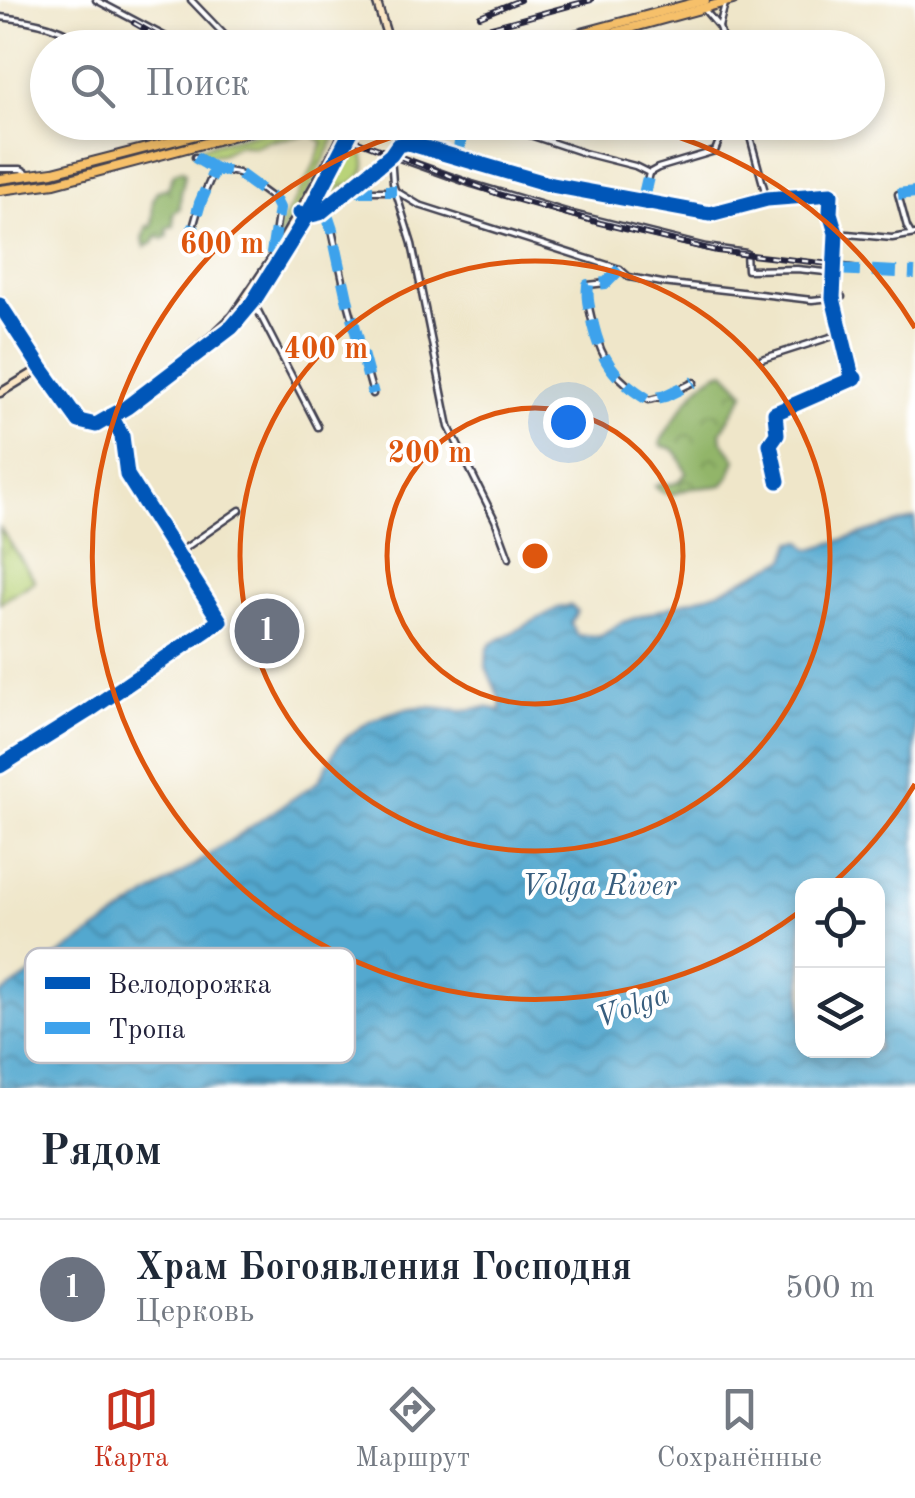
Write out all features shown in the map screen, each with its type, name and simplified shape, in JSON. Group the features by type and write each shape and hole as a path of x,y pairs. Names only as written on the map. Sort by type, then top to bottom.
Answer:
{"main road":[{"path":"596,30 703,3 727,1"},
{"path":"616,30 703,3"},
{"path":"1,191 53,172 169,140"},
{"path":"2,179 56,183 218,140"}],"street":[{"path":"96,0 153,30"},
{"path":"191,0 219,30"},
{"path":"376,0 385,30"},
{"path":"720,27 727,1"},
{"path":"703,3 721,30"},
{"path":"0,17 35,20 55,30"},
{"path":"340,147 342,140"},
{"path":"0,304 79,421 96,425 128,407 216,342 254,302 344,140"},
{"path":"458,156 459,140"},
{"path":"545,140 649,173"},
{"path":"642,203 649,173 715,151 718,140"},
{"path":"751,140 766,199"},
{"path":"113,414 233,316 303,214 324,209 391,155 398,144 408,143 552,184 710,214 766,199 831,194 830,213 836,233 833,298 852,377 856,378 774,413 777,434 770,444 778,481"},
{"path":"391,155 393,183 412,244 449,427 496,520 509,558"},
{"path":"391,155 573,214 706,247 746,252 747,270 796,269 835,274"},
{"path":"195,156 216,168 238,173 275,200 279,208 271,260"},
{"path":"188,249 200,203 216,168"},
{"path":"0,169 21,169 30,182"},
{"path":"1,191 2,179"},
{"path":"348,191 396,191 419,205 620,269 629,277 812,300 842,296"},
{"path":"836,233 892,238 913,234 907,227 898,194 915,192"},
{"path":"324,209 373,394"},
{"path":"620,269 606,283 588,285 586,299 596,340 611,370 649,400 694,382"},
{"path":"254,302 318,428"},
{"path":"762,359 843,333"},
{"path":"0,393 40,368"},
{"path":"0,766 88,712 220,621 127,475 122,436 113,414"},
{"path":"178,554 240,510"}],"green space":[{"path":"229,140 274,140 254,147 238,145 221,154 197,156 195,149"},
{"path":"319,140 334,140 277,241 276,232 310,175 323,143"},
{"path":"350,142 363,155 362,175 331,195 320,209 316,208"},
{"path":"174,173 185,173 180,208 173,213 174,226 167,228 168,236 157,236 145,247 143,239 147,226 151,227 154,196 168,188"},
{"path":"725,371 745,392 721,432 722,441 736,459 729,478 722,485 666,494 655,486 675,483 686,473 676,452 660,444 662,439 697,388"},
{"path":"0,528 35,581 0,603"}],"water":[{"name":"Volga River","path":"915,518 915,1088 0,1088 0,995 25,978 25,1063 355,1063 355,948 70,948 316,783 336,748 373,720 414,708 501,711 486,667 491,644 570,605 577,611 571,623 577,635 601,636 620,623 720,591 786,559 792,542 802,541 812,549"}],"railway":[{"path":"480,16 520,0"},
{"path":"480,30 591,0"},
{"path":"134,23 146,30"},
{"path":"355,140 501,195 600,223 717,251 856,267"}],"marked path":[{"path":"458,155 460,140"},
{"path":"195,157 215,169"},
{"path":"187,249 215,169 238,173 275,200 279,208 271,260"},
{"path":"642,203 649,173"},
{"path":"348,191 396,191"},
{"path":"898,194 915,192"},
{"path":"325,209 373,394"},
{"path":"620,269 606,283 588,285 593,325 606,360 619,377 649,400 694,382"},
{"path":"835,269 915,273"}],"cycle path":[{"path":"0,305 79,421 96,425 127,407 232,327 253,302 307,216 347,140"},
{"path":"300,213 320,213 398,145 408,143 552,185 710,214 767,199 831,194 830,213 836,233 833,298 855,378 775,413 777,434 770,444 778,481"},
{"path":"0,766 220,621 127,475 122,436 111,416"}],"place":[{"name":"Храм Богоявления Господня","path":"267,631"}],"water label":[{"name":"Volga","path":"633,1007"}]}
